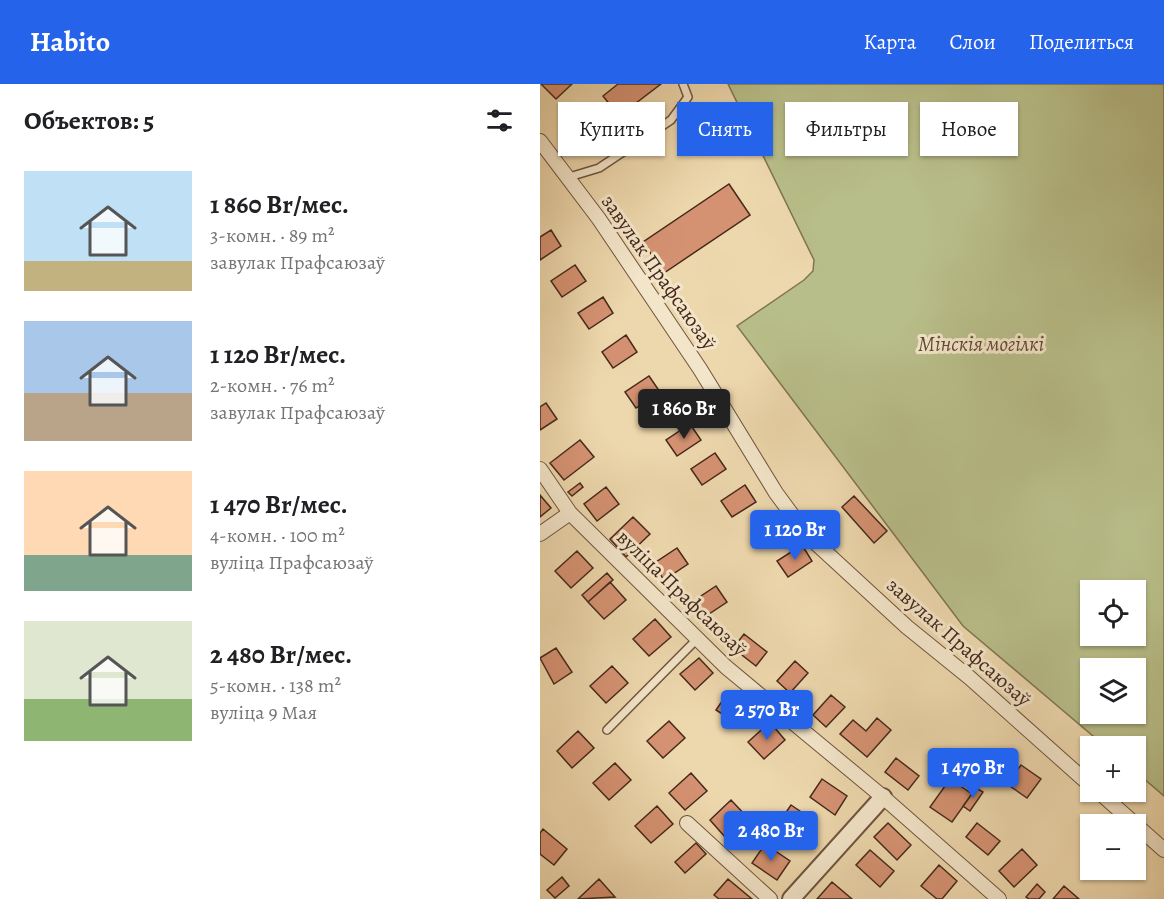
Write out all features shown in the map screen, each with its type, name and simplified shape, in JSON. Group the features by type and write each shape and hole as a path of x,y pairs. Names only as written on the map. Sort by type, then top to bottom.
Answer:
{"street":[{"name":"завулак Прафсаюзаў","path":"540,141 599,219 700,369 776,493 807,535 907,627 970,678 1080,776"},
{"name":"вуліца Прафсаюзаў","path":"540,469 570,513 726,667 883,797 999,899"},
{"path":"540,534 570,513"},
{"path":"791,899 883,797"},
{"path":"1110,802 1164,850"},
{"path":"687,823 770,899"}],"lane":[{"path":"566,178 599,168 671,120 688,97 683,84"},
{"path":"607,730 697,639"}],"green space":[{"name":"Мінскія могілкі","path":"728,84 1164,84 1164,796 1146,781 1146,736 1093,736 963,626 737,326 804,280 813,271 814,260 763,156 773,156 773,102 737,102"}],"building":[{"path":"541,84 572,84 556,99"},
{"path":"618,84 661,84 637,102 608,102 603,96"},
{"path":"729,184 750,215 664,273 643,242"},
{"path":"551,230 561,246 540,260 540,237"},
{"path":"575,265 586,281 562,297 551,281"},
{"path":"603,297 613,313 589,329 578,313"},
{"path":"626,335 637,352 613,368 602,352"},
{"path":"649,376 660,392 636,408 625,392"},
{"path":"546,403 557,419 540,430 540,407"},
{"path":"690,424 701,440 677,456 666,440"},
{"path":"580,440 594,457 564,480 550,463"},
{"path":"715,453 726,469 702,485 691,469"},
{"path":"580,483 583,487 572,496 568,492"},
{"path":"745,485 756,502 732,517 721,501"},
{"path":"606,487 619,504 597,521 584,504"},
{"path":"540,495 551,508 540,517"},
{"path":"854,496 887,531 874,543 842,507"},
{"path":"777,516 788,532 764,548 753,532"},
{"path":"633,517 650,534 626,557 610,539"},
{"path":"802,545 812,561 788,577 777,561"},
{"path":"677,548 688,564 664,580 653,564"},
{"path":"577,551 593,568 571,588 555,571"},
{"path":"607,573 613,580 588,602 582,595"},
{"path":"610,582 626,600 604,619 588,602"},
{"path":"716,586 727,602 703,618 692,602"},
{"path":"655,619 671,637 649,656 633,639"},
{"path":"744,634 767,652 756,666 733,648"},
{"path":"556,648 572,672 554,684 540,658"},
{"path":"699,658 713,673 695,690 680,674"},
{"path":"795,661 808,673 790,693 777,681"},
{"path":"612,666 628,683 606,703 590,686"},
{"path":"729,691 755,708 742,727 716,710"},
{"path":"831,695 845,707 826,727 813,715"},
{"path":"877,718 891,730 867,757 840,734 853,720 866,731"},
{"path":"669,721 685,738 663,758 647,741"},
{"path":"770,722 785,740 764,759 748,742"},
{"path":"578,731 594,748 572,768 557,751"},
{"path":"896,758 919,776 908,790 885,772"},
{"path":"615,763 631,780 609,800 593,783"},
{"path":"1021,765 1041,779 1027,798 1007,784"},
{"path":"691,773 707,791 685,810 669,793"},
{"path":"822,779 847,796 835,815 810,797"},
{"path":"950,779 972,794 952,822 930,807"},
{"path":"976,788 983,792 970,811 963,806"},
{"path":"731,800 747,817 725,837 710,820"},
{"path":"791,805 816,822 804,841 778,824"},
{"path":"657,806 673,824 651,843 635,826"},
{"path":"888,823 911,845 897,860 874,837"},
{"path":"977,823 1000,841 988,855 966,837"},
{"path":"543,829 567,849 554,865 540,854 540,833"},
{"path":"696,843 706,854 685,873 675,862"},
{"path":"765,844 790,861 777,880 752,863"},
{"path":"1022,849 1037,865 1014,887 999,871"},
{"path":"870,850 894,871 880,887 856,865"},
{"path":"939,865 957,881 942,899 937,899 921,886"},
{"path":"562,877 569,886 555,898 547,890"},
{"path":"599,879 615,897 578,899"},
{"path":"728,879 752,899 719,899 714,895"},
{"path":"832,882 852,899 817,899"},
{"path":"1037,884 1045,892 1039,899 1026,897"},
{"path":"1064,886 1079,899 1053,899"}]}
